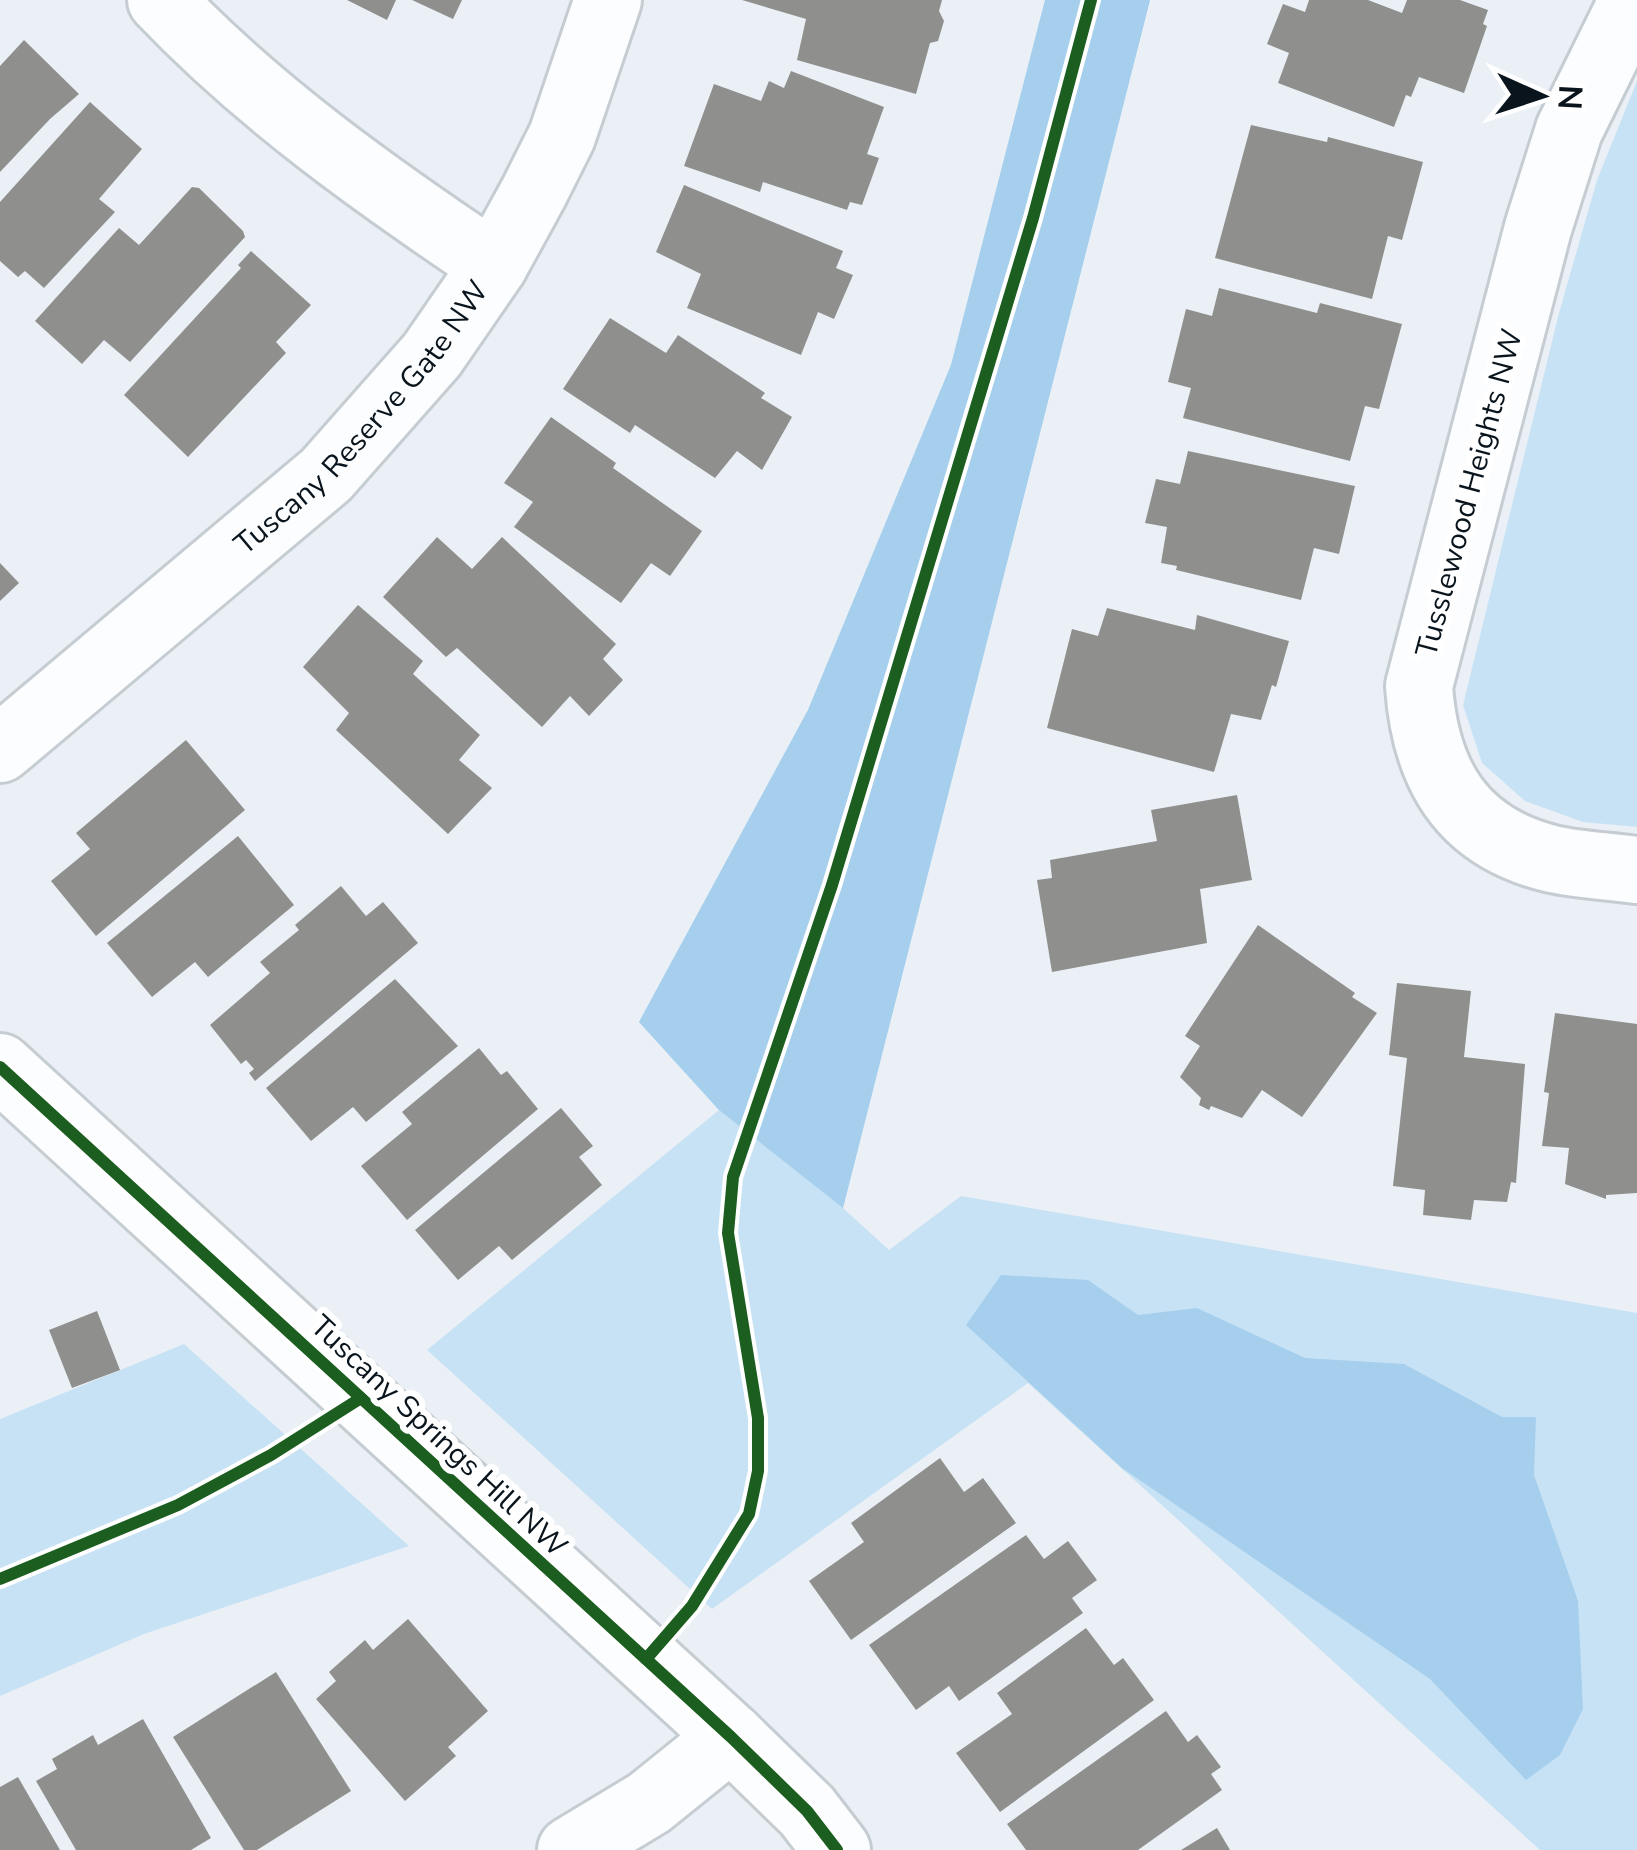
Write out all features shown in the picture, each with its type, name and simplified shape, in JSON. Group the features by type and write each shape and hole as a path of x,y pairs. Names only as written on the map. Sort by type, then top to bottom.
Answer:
{"street":[{"path":"161,0 302,128 494,265"},
{"name":"Tuscany Reserve Gate NW","path":"0,749 326,475 431,356 494,265 562,136 608,0"},
{"name":"Tusslewood Heights NW","path":"1633,0 1569,130 1538,228 1419,686 1428,751 1459,806 1474,819 1524,850 1555,860 1637,870"},
{"name":"Tuscany Springs Hill NW","path":"0,1066 731,1737 807,1811 837,1850"},
{"path":"571,1850 649,1803 731,1737"}],"shaded area":[{"path":"1045,0 1150,0 843,1208 889,1250 961,1196 1637,1313 1637,1850 1540,1850 1028,1383 712,1609 427,1350 719,1110 639,1022 808,710 951,365"},
{"path":"1045,0 1150,0 843,1208 719,1110 639,1022 808,710 951,365"},
{"path":"1637,81 1637,827 1583,822 1525,801 1482,763 1463,705 1559,313 1597,180"},
{"path":"1001,1275 1088,1280 1138,1315 1197,1308 1305,1358 1404,1364 1502,1417 1536,1417 1534,1475 1578,1601 1583,1709 1560,1755 1526,1780 1430,1679 1122,1468 966,1325"},
{"path":"184,1344 409,1546 144,1634 0,1696 0,1419"}],"building":[{"path":"347,0 396,0 387,20"},
{"path":"412,0 462,0 453,19"},
{"path":"742,0 942,0 939,11 944,21 938,41 930,43 916,94 797,60 806,19"},
{"path":"1309,0 1368,0 1402,13 1407,0 1460,0 1488,10 1464,93 1419,77 1394,127 1278,83 1289,53 1267,44 1283,4 1305,12"},
{"path":"24,40 79,94 0,172 0,66"},
{"path":"791,71 884,107 867,154 879,158 862,205 850,202 847,210 763,182 760,192 684,166 714,84 761,101 769,81 784,88"},
{"path":"90,102 142,149 99,199 115,212 44,288 25,271 18,277 0,261 0,202"},
{"path":"1251,125 1327,142 1328,137 1423,162 1402,240 1388,236 1372,299 1215,258"},
{"path":"684,185 843,251 836,268 853,275 834,319 818,312 801,355 687,308 701,274 656,252"},
{"path":"192,187 199,188 245,237 130,362 104,340 82,364 35,321 119,228 139,245"},
{"path":"251,251 311,305 276,342 286,353 188,457 124,395 241,268 238,265"},
{"path":"1219,288 1317,313 1320,303 1402,324 1379,409 1365,406 1350,461 1183,418 1191,388 1168,382 1186,309 1212,316"},
{"path":"610,318 666,353 678,335 765,393 761,398 792,417 762,470 737,451 715,478 635,425 630,433 563,389"},
{"path":"551,417 702,531 670,576 651,563 621,603 514,527 533,502 504,483"},
{"path":"1188,451 1355,486 1339,554 1314,548 1301,600 1161,563 1167,527 1145,523 1156,479 1180,484"},
{"path":"437,537 472,569 502,537 616,644 603,659 623,680 589,716 570,696 542,727 457,648 446,657 383,597"},
{"path":"0,563 19,583 0,601"},
{"path":"358,605 423,661 413,674 480,735 459,760 492,788 448,834 336,730 349,713 303,667"},
{"path":"1107,608 1195,630 1197,615 1289,641 1261,720 1231,714 1214,772 1047,728 1072,629 1098,636"},
{"path":"186,740 245,810 96,936 51,881 90,849 76,833"},
{"path":"1237,795 1252,880 1200,889 1207,943 1052,972 1037,880 1052,878 1050,860 1157,841 1151,810"},
{"path":"238,836 294,905 208,977 195,962 152,997 107,943"},
{"path":"341,886 366,916 383,902 418,943 255,1081 249,1073 254,1069 246,1060 241,1064 210,1025 270,973 260,962"},
{"path":"1258,925 1377,1013 1302,1117 1262,1090 1242,1118 1211,1106 1209,1110 1199,1105 1201,1098 1180,1077 1200,1046 1185,1036"},
{"path":"395,979 458,1046 366,1122 353,1107 311,1141 266,1088"},
{"path":"1397,983 1471,991 1464,1057 1525,1064 1516,1183 1511,1182 1507,1202 1474,1200 1471,1220 1423,1215 1425,1190 1393,1186 1407,1058 1389,1055"},
{"path":"1555,1013 1637,1024 1637,1193 1606,1195 1606,1199 1565,1184 1569,1148 1542,1146"},
{"path":"479,1048 501,1075 507,1071 538,1109 407,1220 361,1166 412,1124 402,1112"},
{"path":"561,1108 593,1146 579,1157 602,1185 512,1260 499,1246 458,1280 415,1230"},
{"path":"97,1311 120,1370 72,1388 49,1330"},
{"path":"940,1458 964,1492 983,1478 1016,1523 851,1640 809,1581 864,1542 851,1523"},
{"path":"1026,1535 1044,1559 1068,1541 1097,1580 1072,1598 1083,1613 959,1701 949,1686 916,1710 869,1645"},
{"path":"408,1619 488,1711 448,1747 456,1756 405,1801 316,1699 336,1681 329,1672 365,1640 373,1650"},
{"path":"1086,1628 1114,1665 1123,1658 1154,1700 1000,1812 956,1753 1012,1714 997,1693"},
{"path":"276,1672 351,1791 257,1850 244,1850 173,1737"},
{"path":"1166,1711 1188,1742 1197,1735 1221,1767 1211,1774 1222,1790 1138,1850 1026,1850 1007,1824"},
{"path":"143,1719 211,1838 191,1850 76,1850 36,1781 57,1769 52,1759 93,1735 98,1745"},
{"path":"18,1777 60,1850 0,1850 0,1787"},
{"path":"1217,1828 1230,1850 1181,1850"}],"cycle path":[{"path":"646,1659 692,1606 749,1514 758,1471 758,1418 728,1233 733,1177 832,885 1033,218 1091,0"},
{"path":"0,1067 731,1737 807,1811 837,1850"},
{"path":"0,1579 178,1505 271,1455 361,1398"}]}
